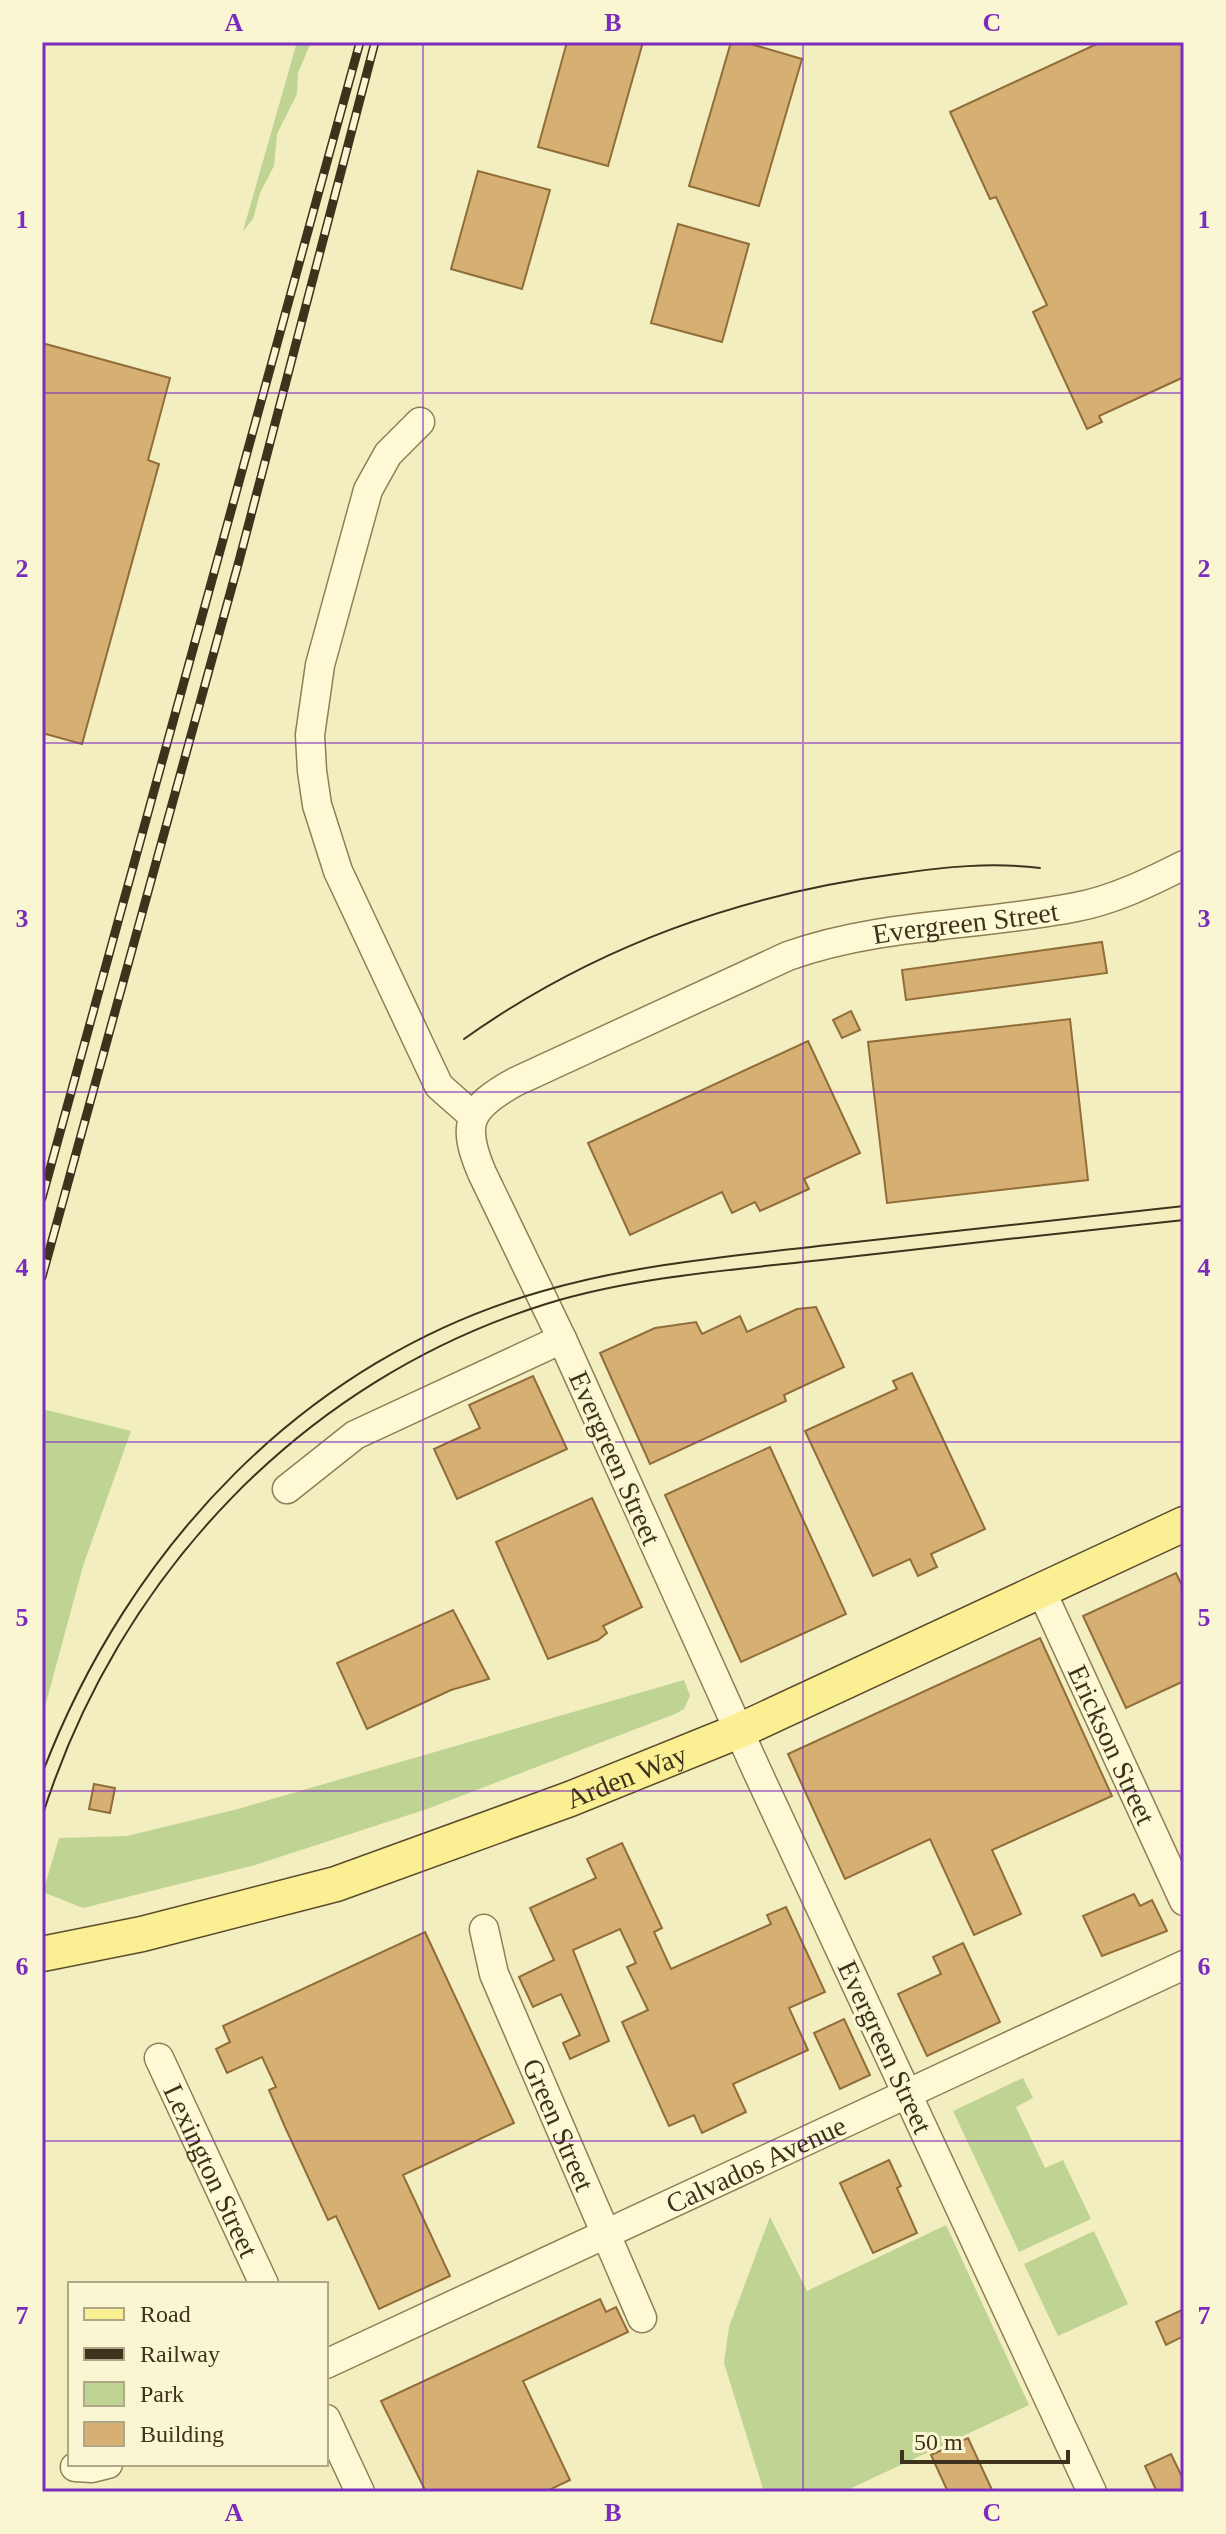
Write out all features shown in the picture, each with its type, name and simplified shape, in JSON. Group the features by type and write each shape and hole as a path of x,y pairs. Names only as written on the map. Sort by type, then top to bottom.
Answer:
{"main road":[{"name":"Arden Way","path":"55,1951 142,1934 336,1884 570,1799 741,1730 1184,1524"}],"street":[{"path":"420,422 388,454 368,490 318,677 310,735 312,771 323,827 338,871 433,1075 439,1086 473,1116"},
{"name":"Evergreen Street","path":"1092,2492 473,1151 469,1126 487,1098 524,1077 810,948 1077,907 1120,894 1184,865"},
{"path":"287,1489 355,1435 562,1339"},
{"name":"Erickson Street","path":"1041,1590 1184,1901"},
{"name":"Green Street","path":"484,1929 494,1974 642,2318"},
{"name":"Calvados Avenue","path":"328,2363 1184,1965"},
{"name":"Lexington Street","path":"159,2058 263,2282"},
{"path":"328,2423 360,2492"},
{"path":"75,2467 100,2466"}],"green space":[{"path":"297,42 311,42 298,73 297,94 277,134 274,166 260,193 253,219 243,231"},
{"path":"42,1409 131,1431 83,1566 42,1718"},
{"path":"684,1680 690,1696 684,1709 675,1714 427,1809 255,1865 83,1908 43,1892 59,1838 127,1836 234,1810"},
{"path":"1023,2078 1033,2098 1016,2107 1045,2168 1063,2160 1091,2219 1019,2252 953,2111"},
{"path":"770,2217 807,2291 946,2225 1029,2405 843,2492 764,2492 724,2363 729,2327"},
{"path":"1094,2231 1128,2304 1058,2336 1024,2264"}],"building":[{"path":"567,42 643,42 608,166 538,147"},
{"path":"731,42 744,42 802,59 759,206 689,186"},
{"path":"1101,42 1184,42 1184,377 1099,416 1102,422 1087,429 1033,312 1047,305 996,197 990,199 950,112"},
{"path":"478,171 550,190 522,289 451,269"},
{"path":"678,224 749,244 722,342 651,323"},
{"path":"42,343 170,378 148,460 159,464 82,744 42,733"},
{"path":"1102,942 1107,973 906,1000 902,970"},
{"path":"851,1011 860,1030 842,1038 833,1020"},
{"path":"1070,1019 1088,1180 887,1203 868,1042"},
{"path":"808,1041 860,1153 804,1179 809,1189 760,1211 755,1202 732,1213 722,1192 630,1235 588,1143"},
{"path":"816,1307 844,1367 784,1395 786,1401 650,1464 600,1353 655,1328 696,1322 702,1334 740,1316 747,1332 797,1309"},
{"path":"912,1373 985,1529 931,1554 937,1567 918,1576 910,1559 873,1576 805,1431 897,1389 893,1381"},
{"path":"533,1376 567,1449 457,1499 434,1449 480,1428 469,1405"},
{"path":"770,1447 846,1614 741,1662 665,1495"},
{"path":"592,1498 642,1607 603,1626 607,1633 598,1640 548,1659 496,1542"},
{"path":"1176,1573 1184,1590 1184,1681 1126,1708 1083,1616"},
{"path":"453,1610 489,1679 451,1690 367,1729 337,1663"},
{"path":"1040,1638 1112,1796 992,1850 1021,1914 974,1935 930,1839 845,1879 788,1754"},
{"path":"94,1784 115,1788 110,1813 89,1809"},
{"path":"622,1843 662,1928 654,1932 671,1969 771,1924 767,1915 786,1907 825,1992 789,2008 808,2050 733,2084 746,2112 702,2133 694,2115 669,2126 622,2022 648,2010 627,1967 636,1963 620,1929 573,1950 609,2041 570,2059 563,2043 580,2035 561,1994 533,2007 519,1977 554,1960 530,1908 596,1878 587,1859"},
{"path":"1134,1894 1140,1906 1152,1900 1167,1931 1102,1956 1083,1916"},
{"path":"425,1932 514,2123 403,2175 450,2276 379,2309 336,2216 328,2220 269,2090 276,2087 262,2057 227,2073 216,2049 230,2042 223,2026"},
{"path":"963,1943 1000,2022 927,2056 898,1994 941,1974 933,1957"},
{"path":"844,2019 870,2075 840,2089 814,2033"},
{"path":"889,2160 901,2186 897,2188 917,2233 873,2253 840,2183"},
{"path":"600,2299 606,2312 616,2307 628,2332 523,2381 570,2480 545,2492 426,2492 381,2401"},
{"path":"1184,2309 1184,2336 1166,2345 1156,2322"},
{"path":"968,2438 993,2492 948,2492 931,2455"},
{"path":"1171,2454 1184,2481 1184,2492 1157,2492 1145,2466"}],"tram line":[{"path":"464,1039 513,1007 616,952 725,911 781,895 914,871 985,865 1040,868"},
{"path":"42,1774 78,1691 123,1613 176,1540 236,1473 303,1414 376,1363 457,1322 543,1291 649,1267 1184,1206"},
{"path":"42,1817 75,1729 118,1646 171,1569 231,1499 299,1436 375,1382 457,1338 546,1304 648,1281 1184,1220"}],"railway":[{"path":"42,1198 360,42"},
{"path":"42,1277 239,561 375,42"}]}
